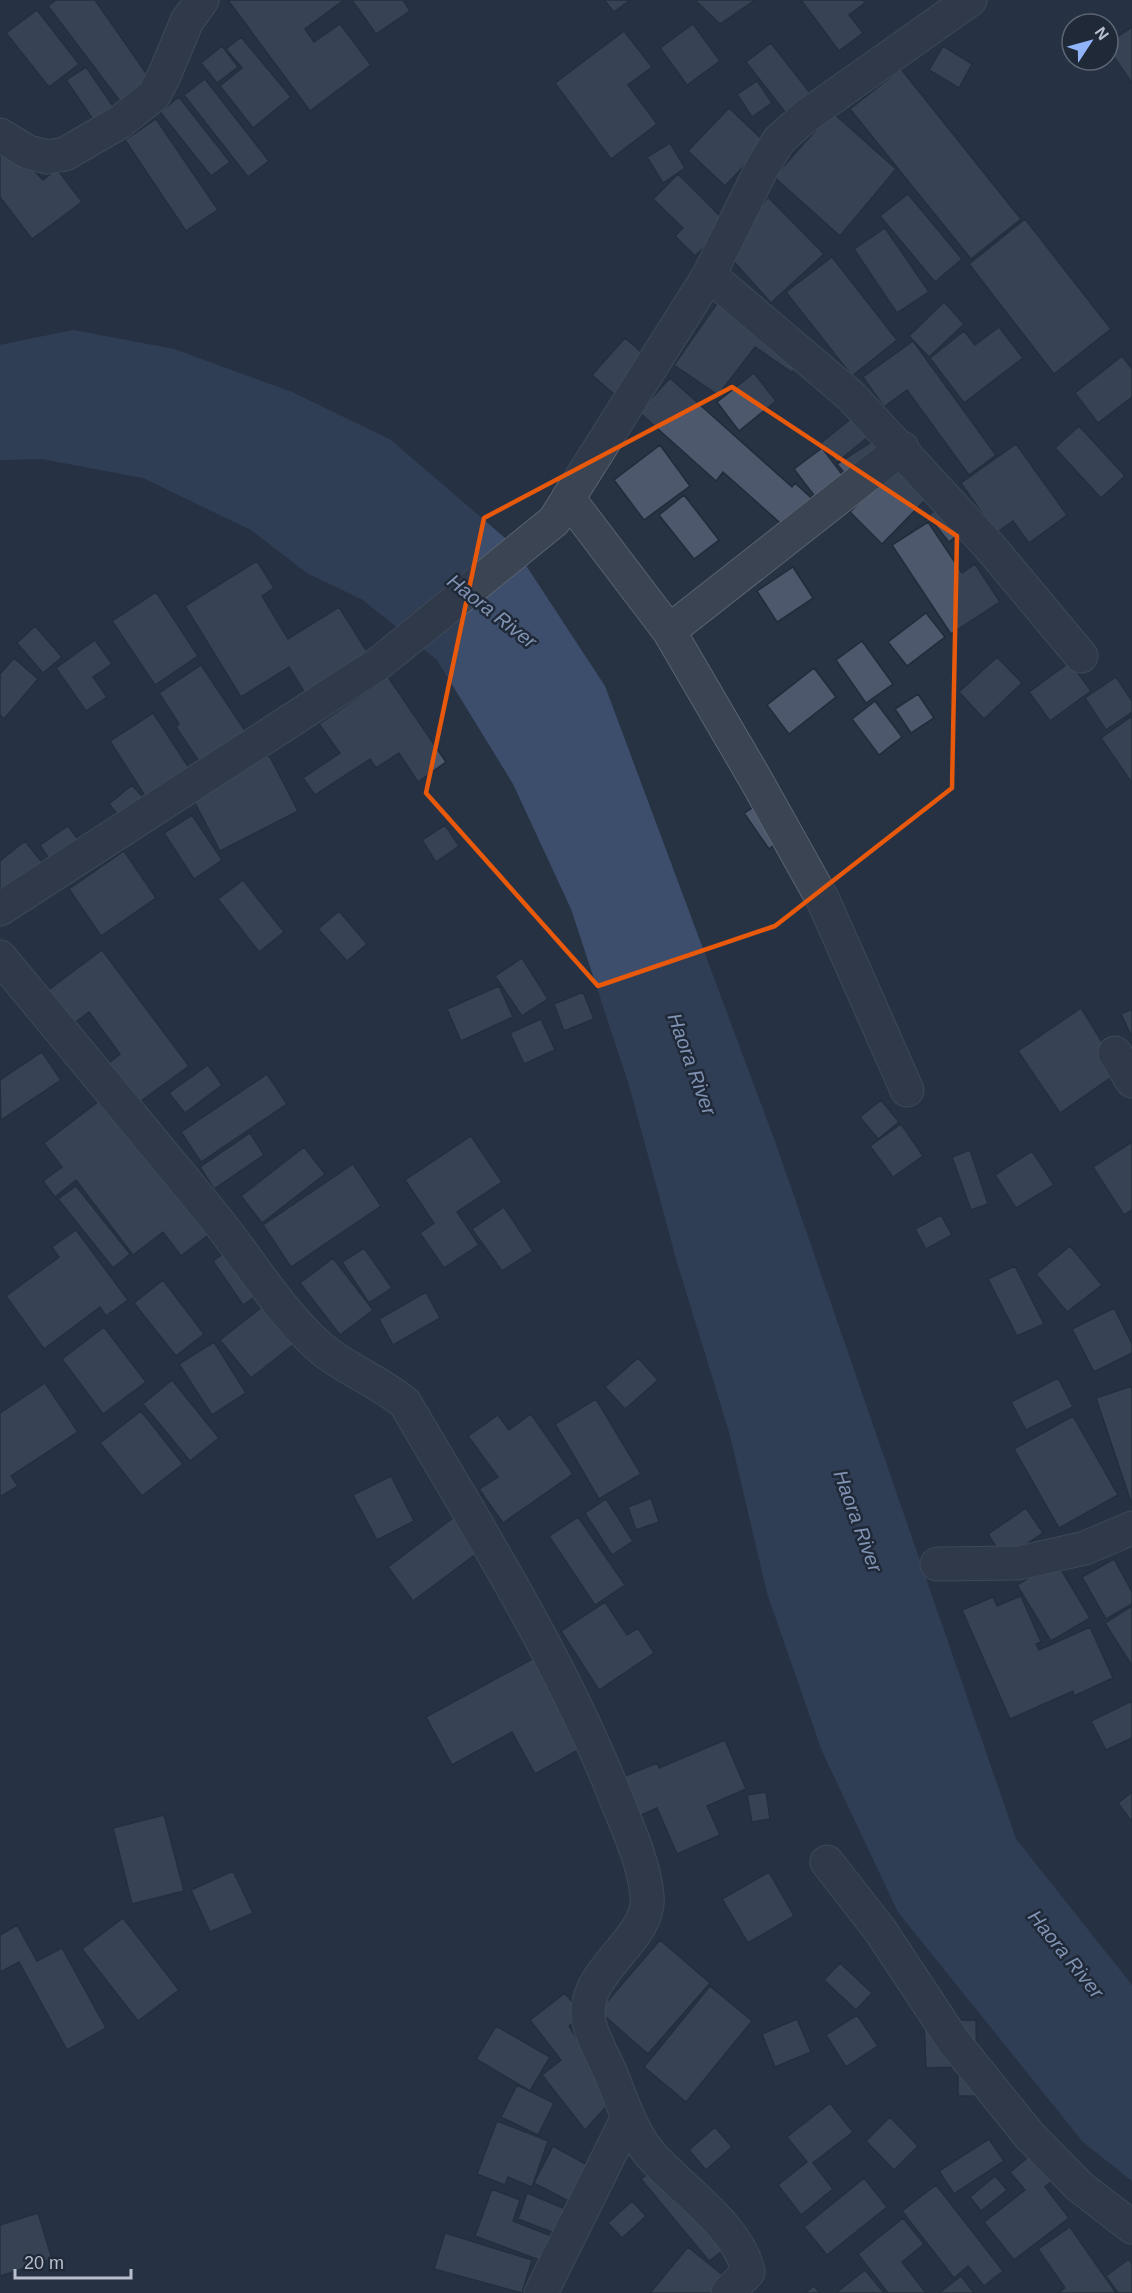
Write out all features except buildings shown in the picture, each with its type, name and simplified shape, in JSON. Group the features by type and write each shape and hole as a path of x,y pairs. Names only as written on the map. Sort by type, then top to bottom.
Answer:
{"street":[{"path":"0,135 28,152 47,157 65,154 120,122 154,94 187,21 202,0"},
{"path":"0,909 378,664 561,509 709,275 762,168 779,140 806,116 970,0"},
{"path":"709,275 851,396 902,448 1081,656"},
{"path":"669,631 902,448"},
{"path":"561,509 669,631 823,900 907,1090"},
{"path":"0,957 214,1216 295,1323 313,1342 335,1358 385,1386 405,1403 513,1588 594,1745 643,1866 648,1899 640,1924 594,1987 587,2010 591,2030 628,2117 649,2153 740,2247 748,2272 728,2293"},
{"path":"1115,1053 1132,1082"},
{"path":"937,1564 1019,1563 1085,1548 1132,1528"},
{"path":"827,1862 880,1930 954,2042 1023,2128 1080,2187 1132,2227"},
{"path":"541,2293 628,2117"}],"highlighted area":[{"path":"732,387 957,536 952,788 775,926 598,986 426,793 484,518"}],"water":[{"name":"Haora River","path":"73,330 174,349 292,392 391,440 512,544 605,686 777,1147 1016,1839 1132,1985 1132,2181 1083,2142 898,1912 822,1751 767,1593 730,1435 677,1262 629,1085 571,909 513,784 437,660 363,600 307,573 251,530 143,478 42,459 0,460 0,345"}]}
